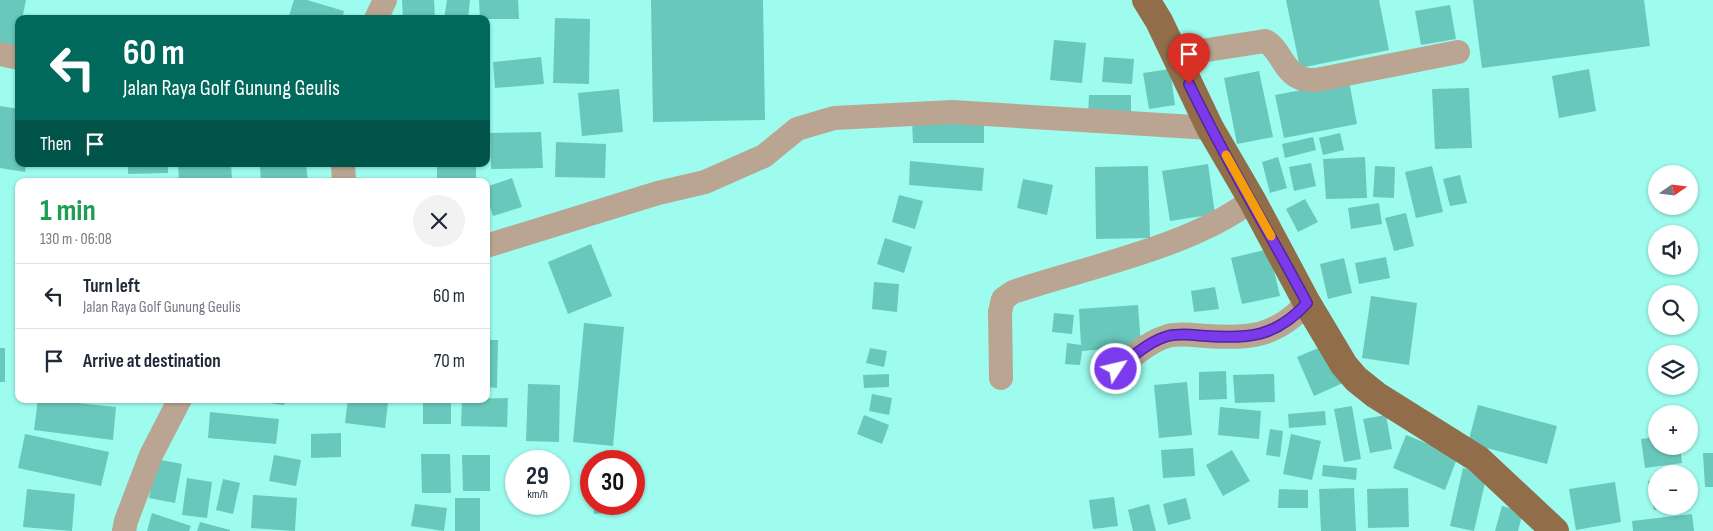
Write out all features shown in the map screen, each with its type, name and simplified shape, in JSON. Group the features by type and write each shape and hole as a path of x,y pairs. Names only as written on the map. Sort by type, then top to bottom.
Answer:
{"main road":[{"path":"1146,0 1210,128 1252,200 1307,303 1344,365 1356,379 1376,395 1478,459 1555,531"}],"street":[{"path":"378,15 385,0"},
{"path":"1175,55 1265,42 1269,43 1282,62 1299,78 1316,80 1458,52"},
{"path":"0,54 15,57"},
{"path":"490,245 658,193 705,182 764,156 797,129 834,118 952,112 1210,128"},
{"path":"1000,378 1000,312 1003,299 1013,292 1196,232 1237,212 1252,200"},
{"path":"1116,369 1166,336 1181,334 1235,338 1256,336 1294,317 1307,303"},
{"path":"124,531 151,455 178,403"}],"building":[{"path":"0,0 26,0 23,15 15,15 15,46 13,53 0,49"},
{"path":"294,0 307,0 344,11 343,15 289,15"},
{"path":"402,0 434,0 435,15 403,15"},
{"path":"447,0 470,0 468,15 445,15"},
{"path":"479,0 518,0 519,19 490,19 490,15 480,15"},
{"path":"651,0 763,0 765,120 653,122"},
{"path":"1286,0 1379,0 1389,50 1300,68"},
{"path":"1473,0 1644,0 1650,46 1482,68"},
{"path":"1450,5 1456,39 1421,45 1415,11"},
{"path":"555,18 590,19 589,84 553,83"},
{"path":"1054,40 1086,43 1082,83 1050,80"},
{"path":"541,57 544,84 495,88 493,62"},
{"path":"1104,57 1134,59 1132,84 1102,82"},
{"path":"1170,69 1175,105 1149,109 1143,73"},
{"path":"1589,69 1596,111 1559,118 1552,76"},
{"path":"1259,71 1273,137 1237,144 1224,78"},
{"path":"1349,81 1357,124 1284,138 1275,95"},
{"path":"1469,88 1472,148 1435,149 1432,89"},
{"path":"619,89 623,132 582,136 578,93"},
{"path":"1089,95 1131,95 1131,117 1088,116"},
{"path":"0,106 15,108 15,167 26,167 25,172 0,168"},
{"path":"984,119 984,143 913,143 912,120"},
{"path":"541,132 543,168 491,169 490,133"},
{"path":"1340,133 1344,150 1323,155 1319,138"},
{"path":"1313,137 1316,150 1285,158 1282,144"},
{"path":"556,142 606,144 605,178 555,177"},
{"path":"1278,157 1287,188 1270,193 1262,162"},
{"path":"1365,157 1367,198 1326,199 1323,159"},
{"path":"910,161 984,168 982,191 909,185"},
{"path":"1311,163 1316,186 1294,191 1289,167"},
{"path":"1208,164 1215,214 1170,221 1162,171"},
{"path":"1148,166 1150,238 1096,239 1095,167"},
{"path":"1375,166 1395,167 1394,198 1373,197"},
{"path":"1432,166 1443,212 1416,218 1405,172"},
{"path":"128,167 168,167 168,173 128,174"},
{"path":"178,167 231,167 232,178 179,178"},
{"path":"260,167 306,167 308,178 261,178"},
{"path":"437,167 476,167 476,178 437,178"},
{"path":"1460,175 1467,203 1450,206 1443,179"},
{"path":"512,178 522,207 493,216 490,207 490,186"},
{"path":"1023,179 1053,185 1047,215 1017,208"},
{"path":"899,195 923,201 915,229 892,222"},
{"path":"1305,199 1318,222 1298,232 1286,209"},
{"path":"1379,203 1382,224 1351,229 1348,208"},
{"path":"1406,213 1414,246 1394,251 1385,218"},
{"path":"885,238 912,247 904,273 877,264"},
{"path":"591,244 612,296 568,314 548,262"},
{"path":"1269,249 1280,296 1242,304 1231,258"},
{"path":"1386,257 1390,278 1359,284 1355,263"},
{"path":"1344,258 1352,293 1328,299 1320,264"},
{"path":"874,282 899,284 897,312 872,309"},
{"path":"1215,287 1219,309 1194,312 1191,291"},
{"path":"1371,296 1417,303 1409,365 1362,358"},
{"path":"1138,305 1141,346 1082,351 1080,365 1065,364 1067,343 1081,345 1079,309"},
{"path":"1054,313 1074,315 1072,334 1052,332"},
{"path":"584,323 624,327 613,446 573,442"},
{"path":"490,340 498,340 497,388 490,387"},
{"path":"1328,344 1345,382 1314,396 1297,357"},
{"path":"0,348 5,348 5,382 0,382"},
{"path":"870,348 887,351 884,367 866,363"},
{"path":"1226,371 1227,399 1199,400 1199,372"},
{"path":"889,374 889,387 864,388 863,375"},
{"path":"1274,374 1275,402 1235,403 1233,375"},
{"path":"1187,382 1192,435 1159,438 1154,385"},
{"path":"528,384 560,385 559,442 526,441"},
{"path":"872,394 892,398 889,415 869,411"},
{"path":"490,398 508,398 507,427 461,426 462,403 490,403"},
{"path":"37,403 77,403 116,407 113,440 34,430"},
{"path":"348,403 388,403 385,428 345,423"},
{"path":"423,403 451,403 451,424 423,424"},
{"path":"1478,405 1557,426 1547,464 1468,443"},
{"path":"1352,406 1361,459 1344,462 1334,409"},
{"path":"1220,407 1261,411 1259,439 1218,435"},
{"path":"1325,411 1326,425 1289,428 1288,414"},
{"path":"210,412 279,419 276,444 208,438"},
{"path":"864,415 889,425 882,444 857,434"},
{"path":"1386,415 1392,449 1370,453 1363,419"},
{"path":"1270,429 1283,431 1280,457 1266,455"},
{"path":"341,433 341,457 311,458 311,434"},
{"path":"25,434 109,452 101,486 18,468"},
{"path":"1291,434 1321,441 1312,480 1283,474"},
{"path":"1406,435 1458,456 1445,490 1393,468"},
{"path":"1648,438 1648,455 1681,455 1682,463 1648,465 1648,468 1645,468 1641,439"},
{"path":"1193,448 1195,476 1163,478 1161,450"},
{"path":"1232,450 1250,481 1223,496 1206,465"},
{"path":"1703,453 1713,453 1713,487 1705,487"},
{"path":"421,454 450,454 451,493 422,493"},
{"path":"274,455 301,460 296,486 269,481"},
{"path":"462,455 490,455 490,491 463,491"},
{"path":"156,459 182,464 175,503 149,498"},
{"path":"1323,465 1357,468 1356,480 1322,476"},
{"path":"1463,468 1487,474 1474,531 1450,526"},
{"path":"187,478 212,482 207,518 182,515"},
{"path":"223,479 240,483 233,514 216,510"},
{"path":"1615,482 1621,522 1576,530 1569,489"},
{"path":"1354,488 1356,531 1321,531 1319,489"},
{"path":"1408,488 1409,527 1368,528 1367,489"},
{"path":"27,489 75,494 72,531 23,527"},
{"path":"1279,489 1308,490 1308,508 1278,508"},
{"path":"253,495 297,498 295,531 251,528"},
{"path":"1114,497 1118,526 1093,529 1089,500"},
{"path":"455,498 480,498 480,531 455,531"},
{"path":"1186,498 1191,519 1168,525 1163,504"},
{"path":"415,504 447,508 444,531 411,526"},
{"path":"1149,504 1156,531 1133,531 1128,510"},
{"path":"1502,506 1523,512 1518,531 1495,531"},
{"path":"152,513 191,526 189,531 147,531"},
{"path":"1692,515 1694,531 1633,531 1632,521"},
{"path":"200,522 230,530 230,531 197,531"}],"slow traffic":[{"path":"1226,155 1271,236"}],"route":[{"path":"1116,369 1151,344 1166,336 1181,334 1235,338 1256,336 1294,317 1307,303 1252,200 1210,128 1189,84"}]}
